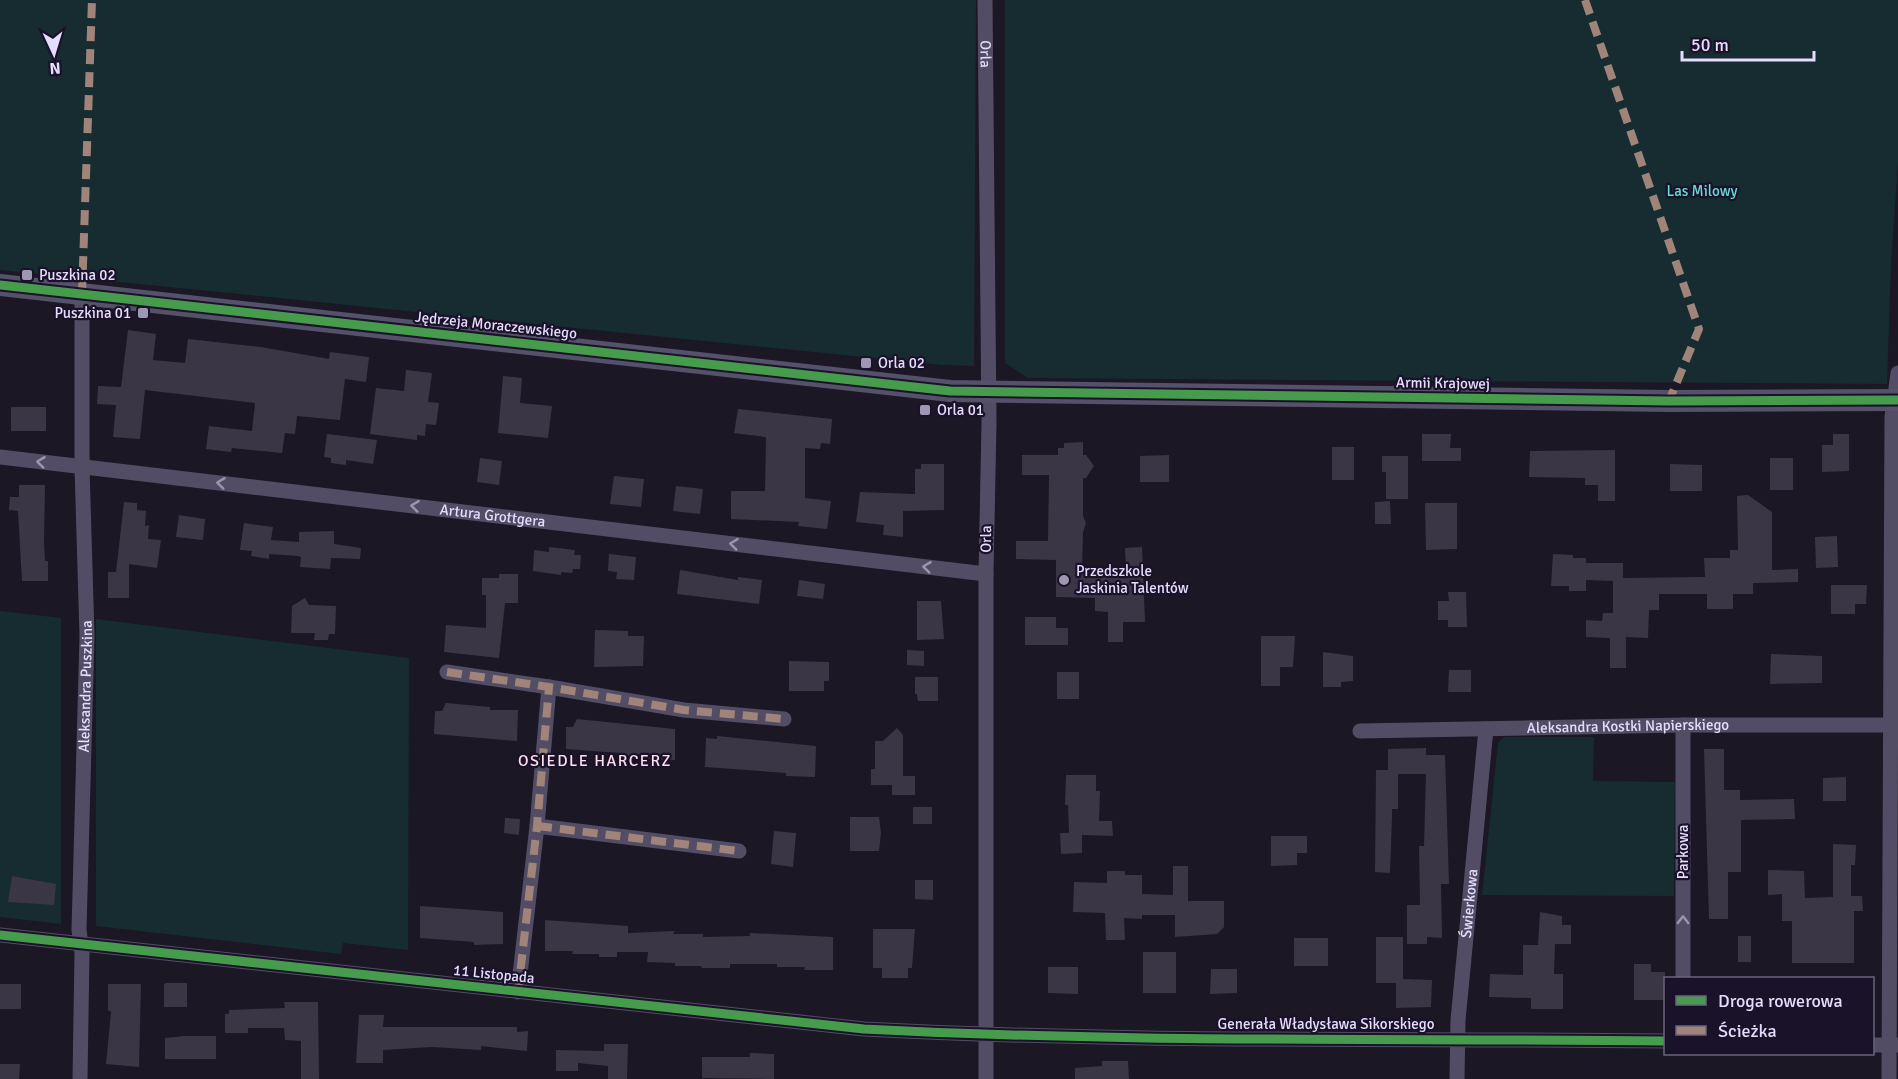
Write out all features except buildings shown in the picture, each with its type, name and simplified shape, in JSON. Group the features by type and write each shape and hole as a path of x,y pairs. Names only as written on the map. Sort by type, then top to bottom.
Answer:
{"street":[{"name":"Orla","path":"985,0 988,392 986,1079"},
{"name":"Jędrzeja Moraczewskiego","path":"0,285 908,386 988,392"},
{"name":"Aleksandra Puszkina","path":"80,1079 82,952 80,945 87,636 82,467 82,294"},
{"path":"1889,1079 1893,1046 1898,373"},
{"name":"Armii Krajowej","path":"988,392 1669,400 1896,400"},
{"name":"Artura Grottgera","path":"0,457 986,574"},
{"path":"447,672 684,710 784,719"},
{"path":"518,992 537,826 549,687"},
{"name":"Aleksandra Kostki Napierskiego","path":"1360,730 1683,724 1894,725"},
{"name":"Parkowa","path":"1683,724 1683,977"},
{"name":"Świerkowa","path":"1457,1079 1457,1040 1486,729"},
{"path":"537,826 739,851"},
{"name":"11 Listopada","path":"0,935 864,1029 986,1036"},
{"name":"Generała Władysława Sikorskiego","path":"986,1036 1344,1041 1664,1041"},
{"path":"1874,1045 1893,1046"}],"green space":[{"path":"0,0 976,0 974,366 943,365 0,270"},
{"name":"Las Milowy","path":"1005,0 1898,0 1898,163 1891,263 1887,384 1028,378 1005,363"},
{"path":"0,611 61,618 61,924 0,917"},
{"path":"96,619 409,658 408,950 343,943 341,954 96,926"},
{"path":"1504,737 1594,737 1593,781 1675,782 1674,896 1482,895 1498,743"}],"marked path":[{"path":"82,294 92,0"},
{"path":"1585,0 1699,329 1669,401"},
{"path":"447,672 684,710 784,719"},
{"path":"518,992 537,826 549,687"},
{"path":"537,826 739,851"}],"cycle path":[{"path":"0,285 950,391 1669,401 1898,400"},
{"path":"0,935 864,1029 1164,1038 1664,1041"}],"place":[{"name":"Puszkina 02","path":"27,275"},
{"name":"Puszkina 01","path":"143,313"},
{"name":"Orla 02","path":"866,363"},
{"name":"Orla 01","path":"925,410"},
{"name":"Przedszkole Jaskinia Talentów","path":"1064,580"}],"district":[{"name":"OSIEDLE HARCERZ","path":"595,760"}]}
